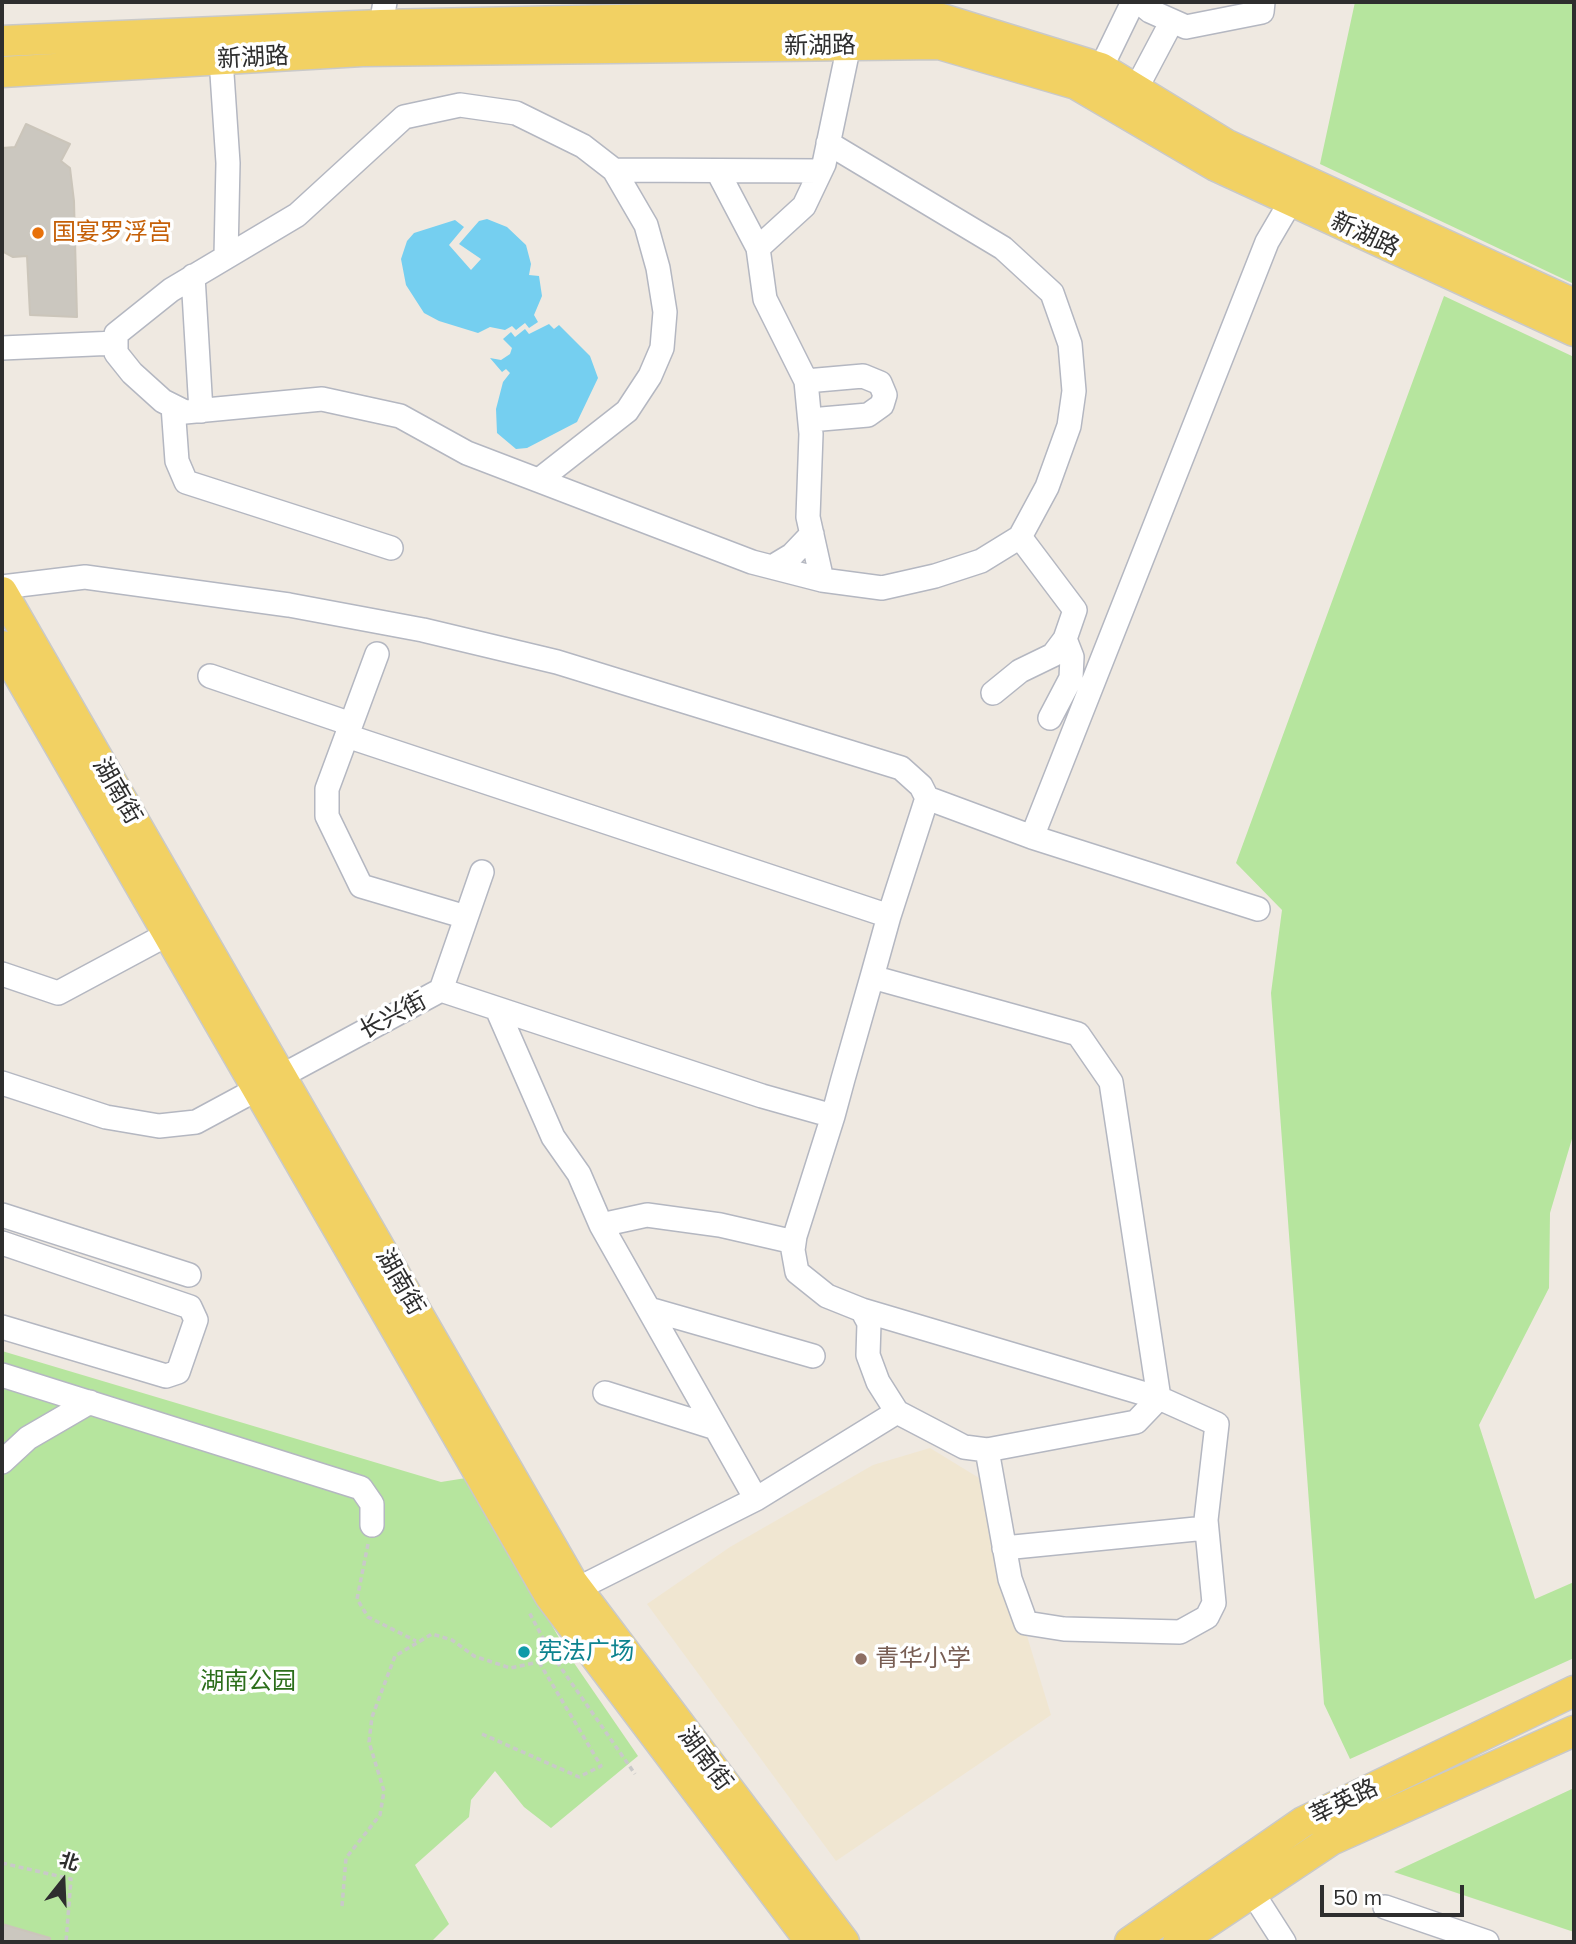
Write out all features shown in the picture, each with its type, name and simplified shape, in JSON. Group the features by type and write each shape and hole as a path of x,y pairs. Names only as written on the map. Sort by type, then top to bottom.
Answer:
{"main road":[{"name":"新湖路","path":"2,41 383,13 856,8 942,19 1101,68 1227,145 1574,304"},
{"name":"新湖路","path":"2,72 362,51 939,44 1076,83 1216,166 1574,331"},
{"name":"湖南街","path":"2,589 550,1596 811,1942"},
{"name":"湖南街","path":"2,646 168,934 270,1082 578,1589 844,1942"},
{"name":"莘英路","path":"1130,1942 1303,1822 1574,1691"},
{"name":"莘英路","path":"1178,1942 1331,1839 1574,1731"}],"street":[{"path":"1101,68 1133,2"},
{"path":"1139,2 1150,11 1186,27 1262,12 1263,2"},
{"path":"1136,89 1172,21"},
{"path":"758,248 804,206 820,172 849,45"},
{"path":"221,59 228,163 226,256"},
{"path":"539,480 626,411 650,376 662,348 664,312 658,268 646,225 614,170 583,146 516,113 460,105 404,117 297,215 171,290 116,334 116,353 132,373 173,406 185,412 322,398 400,416 467,453 539,480 772,567 822,580 882,588 981,562 1020,537 1046,487 1065,438 1074,391 1070,344 1052,293 1003,248 828,143"},
{"path":"614,170 820,172"},
{"path":"718,172 758,248 765,299 806,381 810,420 808,517 822,580"},
{"path":"1032,837 1267,242 1291,201"},
{"path":"193,276 201,411"},
{"path":"2,348 116,343"},
{"path":"806,381 863,376 880,383 885,395 882,405 868,415 810,420"},
{"path":"173,406 177,461 186,482 390,548"},
{"path":"772,567 792,555 812,534"},
{"path":"993,693 1020,671 1053,655 1065,639 1075,610 1020,537"},
{"path":"2,589 85,577 289,606 423,630 557,662 901,768 921,786 927,798 1032,837 1258,909"},
{"path":"1049,718 1071,678 1072,657 1065,639"},
{"path":"377,654 327,789 327,816 362,886 466,917"},
{"path":"210,676 349,730 889,916"},
{"path":"927,798 889,916 833,1116 794,1242 797,1272 827,1296 862,1310 1159,1398 1217,1424 1206,1528 1214,1603 1207,1617 1180,1632 1064,1629 1026,1623 1010,1578 987,1450"},
{"path":"441,990 482,872"},
{"path":"2,974 58,993 168,934"},
{"path":"872,977 1078,1034 1111,1082 1159,1398"},
{"name":"长兴街","path":"2,1083 106,1117 159,1126 196,1122 441,990 833,1116"},
{"path":"497,1009 552,1137 579,1174 601,1225 756,1499"},
{"path":"2,1215 189,1275"},
{"path":"601,1225 647,1215 720,1225 794,1242"},
{"path":"2,1243 190,1307 196,1320 178,1372 166,1377 2,1327"},
{"path":"649,1309 813,1356"},
{"path":"862,1310 869,1323 868,1354 878,1382 897,1412 964,1447 987,1450 1136,1422 1159,1398"},
{"path":"2,1375 361,1488 372,1504 372,1525"},
{"path":"605,1393 716,1429"},
{"path":"2,1462 27,1438 89,1402"},
{"path":"578,1589 756,1499 897,1412"},
{"path":"1004,1548 1206,1528"},
{"path":"1252,1892 1284,1942"},
{"path":"1385,1908 1487,1942"}],"path":[{"path":"372,1525 357,1599 368,1617 416,1641"},
{"path":"526,1606 552,1655 635,1774"},
{"path":"342,1906 346,1858 380,1815 384,1791 369,1742 372,1717 395,1656 416,1641 432,1634 452,1640 474,1656 510,1668 540,1662 552,1655"},
{"path":"482,1734 579,1777 601,1766 540,1662"},
{"path":"2,1863 71,1879 66,1942"}],"shaded area":[{"name":"青华小学","path":"930,1448 979,1478 1051,1715 836,1861 647,1604 730,1547 873,1465"}],"green space":[{"path":"1355,2 1574,2 1574,284 1320,164"},
{"path":"1444,296 1574,357 1574,1132 1550,1213 1549,1288 1479,1425 1535,1599 1574,1582 1574,1658 1350,1759 1324,1704 1271,993 1282,910 1236,863"},
{"name":"湖南公园","path":"2,1351 441,1482 466,1478 572,1660 638,1756 551,1828 524,1807 495,1771 471,1800 469,1817 415,1865 449,1924 431,1942 2,1942"},
{"path":"1574,1788 1574,1932 1394,1872"}],"water":[{"path":"487,219 507,227 526,245 531,264 529,275 539,276 542,296 534,315 538,322 529,328 525,323 516,330 512,326 505,330 490,327 478,333 439,321 424,313 406,285 401,259 407,241 414,233 455,220 464,227 449,245 471,270 481,259 459,244 479,221"},
{"path":"549,324 554,329 559,325 590,356 598,378 577,422 527,448 516,449 497,433 496,409 503,382 510,373 506,369 502,372 490,358 501,360 510,354 512,348 503,339 511,332 515,337 525,329 529,334"}],"building":[{"name":"国宴罗浮宫","path":"26,124 70,144 61,161 70,168 74,201 77,317 30,315 27,256 13,257 2,251 2,148 15,147"},
{"path":"2,1924 50,1938 50,1942 2,1942"}],"place":[{"name":"国宴罗浮宫","path":"38,233"},
{"name":"宪法广场","path":"524,1652"},
{"name":"青华小学","path":"861,1659"}]}
